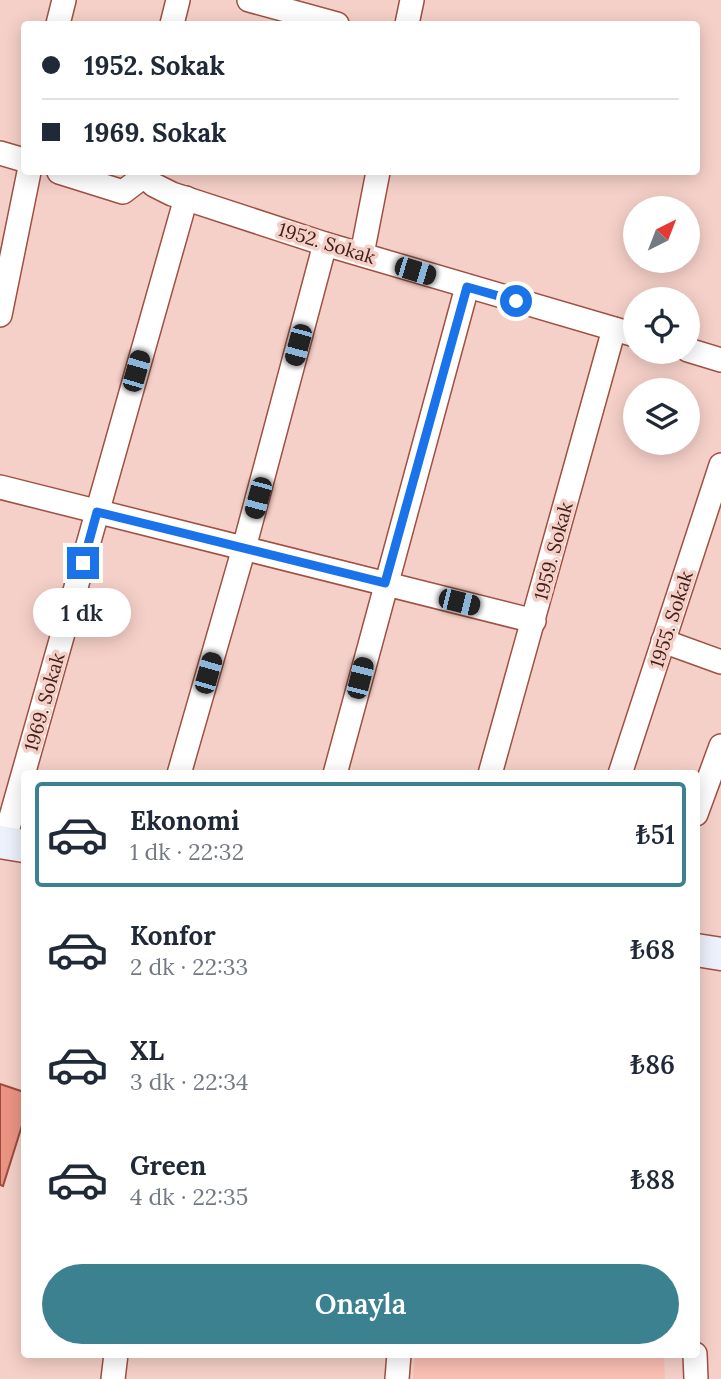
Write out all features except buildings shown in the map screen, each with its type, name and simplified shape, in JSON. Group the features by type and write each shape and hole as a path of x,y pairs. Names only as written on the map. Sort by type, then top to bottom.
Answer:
{"street":[{"path":"59,21 64,0"},
{"path":"173,21 178,0"},
{"path":"249,0 326,21"},
{"path":"408,21 412,0"},
{"path":"0,153 21,159"},
{"path":"0,315 29,175"},
{"path":"69,175 123,192 143,175"},
{"name":"1952. Sokak","path":"145,175 154,185 186,198 325,244 623,331"},
{"path":"362,254 377,175"},
{"name":"1969. Sokak","path":"29,770 97,512 186,198"},
{"path":"180,770 244,548 325,244"},
{"path":"336,770 467,287"},
{"name":"1959. Sokak","path":"491,770 534,621 623,338"},
{"path":"700,353 721,359"},
{"name":"1955. Sokak","path":"621,770 721,465"},
{"path":"0,487 534,621"},
{"path":"663,641 721,662"},
{"path":"700,803 721,746"},
{"name":"1969. Sokak","path":"10,843 21,801"},
{"path":"700,951 721,954"},
{"path":"113,1379 116,1358"},
{"path":"397,1379 399,1358"},
{"path":"695,1358 696,1379"}],"shaded area":[{"path":"415,1358 664,1358 665,1379 413,1379"}],"route":[{"path":"83,563 97,512 385,583 467,287 516,301"}]}
